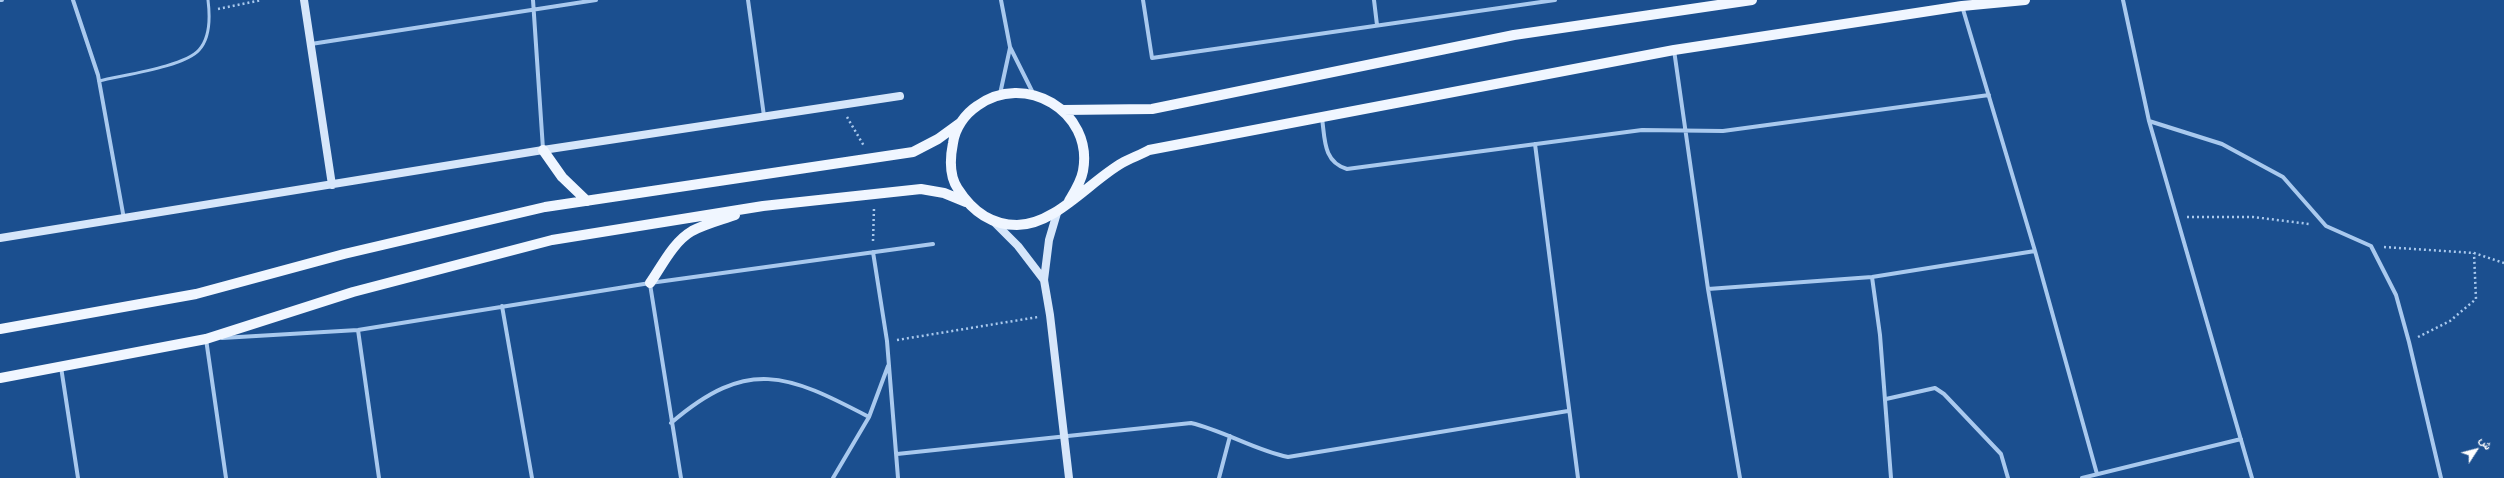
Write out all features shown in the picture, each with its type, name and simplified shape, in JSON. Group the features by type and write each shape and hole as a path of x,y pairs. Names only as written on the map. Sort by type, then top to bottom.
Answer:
{"main road":[{"path":"1063,110 1152,109 1514,35 1752,0"},
{"path":"960,123 954,138 950,155 952,172 957,187 966,202 978,213 993,221 1010,225 1026,225 1042,221 1057,212 1069,201 1122,164 1149,150 1674,50 1962,6 2025,0"},
{"path":"0,328 196,294 344,254 545,207 913,152 938,139 960,123 971,110 984,100 1000,94 1016,92 1033,94 1049,100 1063,110 1076,127 1084,154 1083,171 1078,187 1069,201"},
{"path":"543,150 562,177 587,201"},
{"path":"0,378 206,339 353,292 552,240 763,206 921,189 944,193 966,202"},
{"path":"650,283 672,250 685,235 702,227 763,206"}],"street":[{"path":"73,0 99,81 124,219"},
{"path":"304,0 332,185"},
{"path":"533,0 535,9 543,150"},
{"path":"310,44 596,0"},
{"path":"748,0 764,116"},
{"path":"1001,0 1010,47 1033,94"},
{"path":"1143,0 1152,58 1555,0"},
{"path":"1374,0 1377,25"},
{"path":"1519,0 1520,5"},
{"path":"2123,0 2149,121 2178,216 2252,478"},
{"path":"1962,6 2035,251 2097,474"},
{"path":"1000,94 1010,47"},
{"path":"1674,50 1708,289 1740,478"},
{"path":"1322,116 1328,153 1335,164 1347,169 1657,129 1723,131 1989,95"},
{"path":"0,238 543,150 900,96"},
{"path":"2149,121 2222,144 2283,177 2326,226 2371,246 2396,295 2409,342 2441,478"},
{"path":"1535,144 1568,411 1578,478"},
{"path":"1057,212 1049,240 1044,280 1050,315 1069,478"},
{"path":"993,221 1018,246 1044,280"},
{"path":"226,478 206,339 358,330 650,283 933,244"},
{"path":"1708,289 1872,277 2035,251"},
{"path":"873,252 887,342 898,478"},
{"path":"1872,277 1886,399 1891,478"},
{"path":"650,283 671,424 681,478"},
{"path":"502,306 532,478"},
{"path":"358,330 379,478"},
{"path":"832,478 869,417 889,364"},
{"path":"61,367 78,478"},
{"path":"671,424 699,401 729,385 752,380 778,379 807,386 869,417"},
{"path":"1886,399 1935,388 1944,394 2001,454 2008,478"},
{"path":"897,454 1191,423 1210,427 1269,453 1288,457 1568,411"},
{"path":"1219,478 1230,436"},
{"path":"2082,478 2241,440"}],"lane":[{"path":"99,81 181,62 199,50 208,32 210,11 208,0"}],"path":[{"path":"210,11 262,0"},
{"path":"840,105 872,158"},
{"path":"873,252 874,195"},
{"path":"2178,216 2253,217 2326,226"},
{"path":"2371,246 2474,254 2504,264"},
{"path":"2409,342 2450,321 2476,299 2474,254"},
{"path":"887,342 1050,315"}]}
